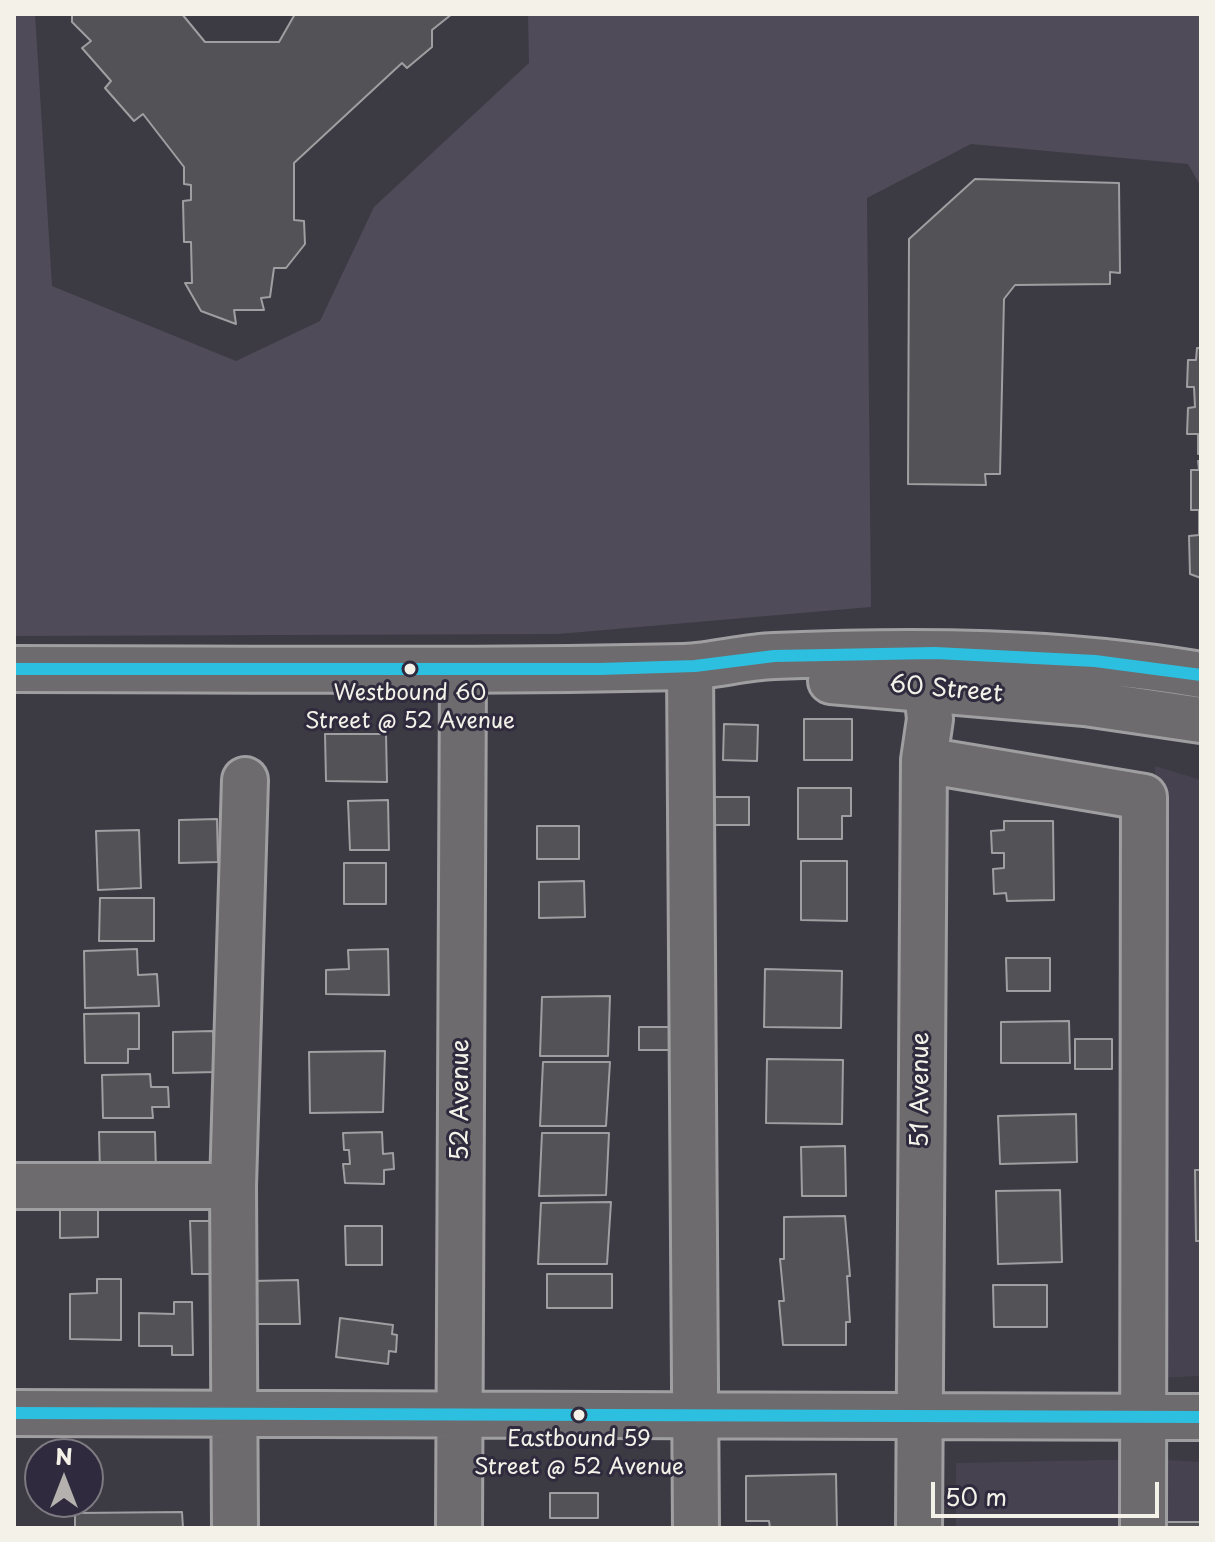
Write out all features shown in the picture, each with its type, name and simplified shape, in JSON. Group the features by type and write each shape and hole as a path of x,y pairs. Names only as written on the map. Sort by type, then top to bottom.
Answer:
{"street":[{"name":"60 Street","path":"14,669 463,672 690,667 763,677 925,671 1061,657 1201,675"},
{"path":"690,667 696,1528"},
{"name":"60 Street","path":"925,671 1085,703 1201,720"},
{"name":"51 Avenue","path":"919,1528 924,760 930,719 925,671"},
{"name":"52 Avenue","path":"459,1528 463,672"},
{"path":"924,760 1144,797 1143,1528"},
{"path":"235,1528 233,1186 245,780"},
{"path":"14,1186 233,1186"},
{"path":"14,1413 1201,1417"}],"shaded area":[{"path":"14,14 35,14 52,286 236,361 320,321 374,207 529,63 528,14 1201,14 1201,187 1188,164 971,144 867,198 871,607 558,634 14,636"},
{"path":"1155,766 1201,780 1201,1376 1157,1378"},
{"path":"1152,1459 1201,1462 1201,1528 956,1528 956,1463"}],"building":[{"path":"72,14 182,14 205,42 279,42 295,14 452,14 432,30 432,47 407,68 402,63 294,163 294,220 304,221 305,244 286,268 274,268 270,297 261,298 264,310 234,310 236,324 201,311 185,283 192,283 191,242 184,242 183,201 191,200 191,185 184,184 184,167 143,114 134,121 105,88 111,81 82,48 91,41 72,22"},
{"path":"975,179 1119,183 1120,273 1110,272 1110,284 1015,285 1004,299 1000,474 985,474 986,485 908,484 909,239"},
{"path":"1197,348 1201,348 1201,454 1198,454 1198,434 1187,434 1188,408 1195,407 1194,387 1187,387 1188,360 1196,360"},
{"path":"1198,461 1201,461 1201,578 1190,574 1189,536 1199,535 1199,510 1191,510 1191,470 1199,470"},
{"path":"804,719 852,719 852,760 804,760"},
{"path":"724,724 758,725 757,761 723,760"},
{"path":"325,734 386,734 387,782 326,781"},
{"path":"798,788 851,788 851,816 842,816 842,839 798,839"},
{"path":"713,797 749,797 749,825 713,825"},
{"path":"388,800 389,850 350,850 348,801"},
{"path":"217,819 218,862 179,863 179,820"},
{"path":"1004,821 1053,821 1054,900 1007,901 1006,893 994,894 993,869 1004,868 1004,853 992,853 991,831 1004,830"},
{"path":"537,826 579,826 579,859 537,859"},
{"path":"139,830 141,888 98,890 96,831"},
{"path":"801,861 847,861 847,921 801,920"},
{"path":"344,863 386,863 386,904 344,904"},
{"path":"584,881 585,917 539,918 539,882"},
{"path":"100,898 154,898 154,941 99,941"},
{"path":"137,949 138,975 157,974 159,1006 85,1008 84,951"},
{"path":"388,949 389,995 326,994 326,970 349,969 348,950"},
{"path":"1006,958 1050,958 1050,991 1007,991"},
{"path":"765,969 842,971 841,1028 764,1027"},
{"path":"610,996 608,1056 540,1056 542,997"},
{"path":"139,1013 139,1049 128,1049 128,1063 85,1063 84,1014"},
{"path":"1069,1021 1070,1063 1001,1063 1001,1022"},
{"path":"639,1027 672,1027 672,1050 639,1050"},
{"path":"213,1031 215,1072 173,1073 173,1032"},
{"path":"1075,1039 1112,1039 1112,1069 1075,1069"},
{"path":"385,1051 383,1112 310,1113 309,1052"},
{"path":"767,1059 843,1060 842,1124 766,1123"},
{"path":"543,1062 610,1062 606,1126 540,1126"},
{"path":"150,1074 151,1087 168,1087 169,1107 152,1107 153,1118 103,1118 102,1075"},
{"path":"1076,1114 1077,1162 1000,1164 998,1116"},
{"path":"99,1132 155,1132 156,1172 100,1173"},
{"path":"382,1132 383,1154 393,1153 394,1169 384,1170 384,1184 345,1183 343,1164 350,1164 349,1150 344,1150 343,1133"},
{"path":"542,1133 609,1133 606,1195 539,1196"},
{"path":"845,1146 846,1196 802,1196 801,1147"},
{"path":"1195,1170 1201,1170 1201,1241 1196,1241"},
{"path":"1060,1190 1062,1262 998,1264 996,1191"},
{"path":"60,1202 98,1202 98,1237 60,1238"},
{"path":"611,1202 607,1264 538,1264 541,1203"},
{"path":"845,1216 850,1276 847,1276 850,1322 846,1322 846,1345 783,1345 779,1301 784,1301 780,1259 784,1259 784,1217"},
{"path":"190,1221 217,1221 217,1274 192,1274"},
{"path":"345,1226 382,1226 382,1265 346,1265"},
{"path":"547,1274 612,1274 612,1308 547,1308"},
{"path":"97,1279 121,1279 121,1340 70,1339 70,1294 97,1293"},
{"path":"298,1280 300,1324 252,1324 251,1281"},
{"path":"993,1285 1047,1285 1047,1327 994,1327"},
{"path":"174,1302 192,1302 193,1355 172,1355 172,1346 139,1346 139,1313 174,1314"},
{"path":"340,1318 393,1325 392,1334 397,1335 396,1352 389,1351 388,1364 336,1357"},
{"path":"836,1474 837,1528 770,1528 769,1521 746,1521 746,1476"},
{"path":"550,1493 598,1493 598,1518 550,1518"},
{"path":"182,1512 183,1528 75,1528 75,1518 104,1518 104,1513"},
{"path":"1158,1522 1201,1522 1201,1528 1158,1528"}],"transit line":[{"path":"14,669 600,669 695,666 774,656 935,653 1095,661 1201,675"},
{"path":"14,1413 1201,1417"}],"place":[{"name":"Westbound 60 Street @ 52 Avenue","path":"410,669"},
{"name":"Eastbound 59 Street @ 52 Avenue","path":"579,1415"}]}
